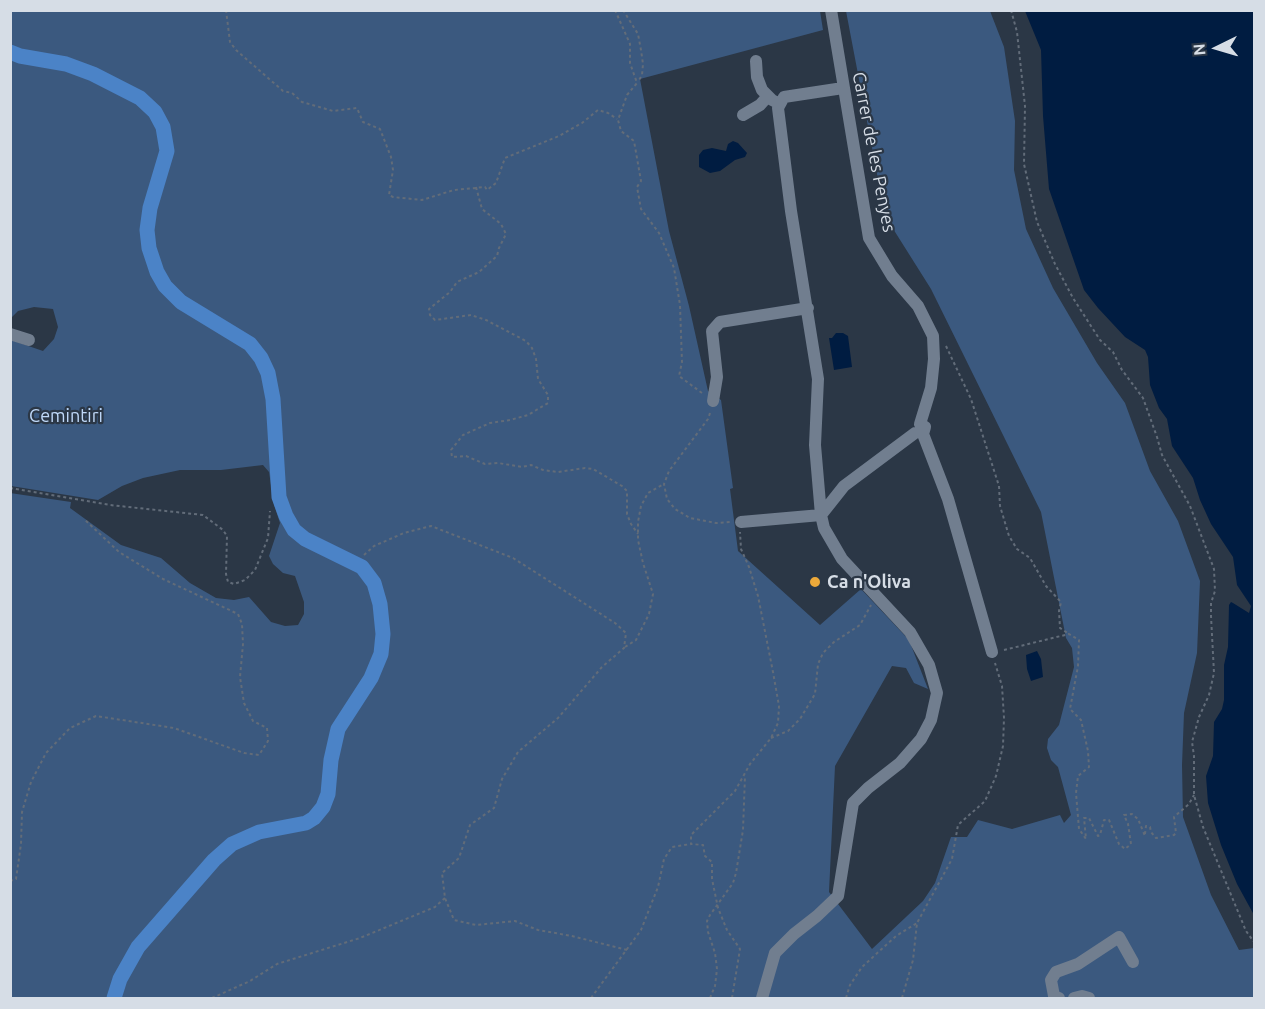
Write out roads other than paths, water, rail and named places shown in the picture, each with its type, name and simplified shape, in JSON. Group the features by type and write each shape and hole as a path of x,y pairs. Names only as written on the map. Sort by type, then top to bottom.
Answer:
{"main road":[{"path":"10,52 20,56 66,64 93,74 140,98 155,112 163,128 167,151 150,208 147,230 149,248 157,272 165,286 181,302 250,344 261,358 268,373 273,399 279,496 286,516 294,530 305,539 355,562 366,571 374,583 380,604 383,634 381,654 371,678 338,729 331,760 328,794 323,807 314,818 306,823 259,832 232,844 214,860 138,947 120,979 114,999"}],"street":[{"name":"Carrer de les Penyes","path":"831,10 869,238 892,276 918,306 933,336 934,359 931,388 919,430"},
{"path":"756,61 757,77 762,90 780,104"},
{"path":"762,999 775,953 838,896 853,803 900,763 921,740 931,720 937,693 929,665 910,632 874,591 842,560 824,528 821,515 815,445 818,379 781,144 778,108 784,97 843,88"},
{"path":"743,115 760,105 768,96"},
{"path":"713,401 717,377 712,331 720,322 808,309"},
{"path":"10,334 29,340"},
{"path":"741,522 821,515 844,486 919,430 948,499 992,652"},
{"path":"1059,999 1054,996 1051,980 1056,972 1078,964 1119,937 1133,962"},
{"path":"1074,999 1082,996 1089,999"}],"place":[{"name":"Ca n'Oliva","path":"815,582"}],"park label":[{"name":"Cemintiri","path":"66,416"}]}
